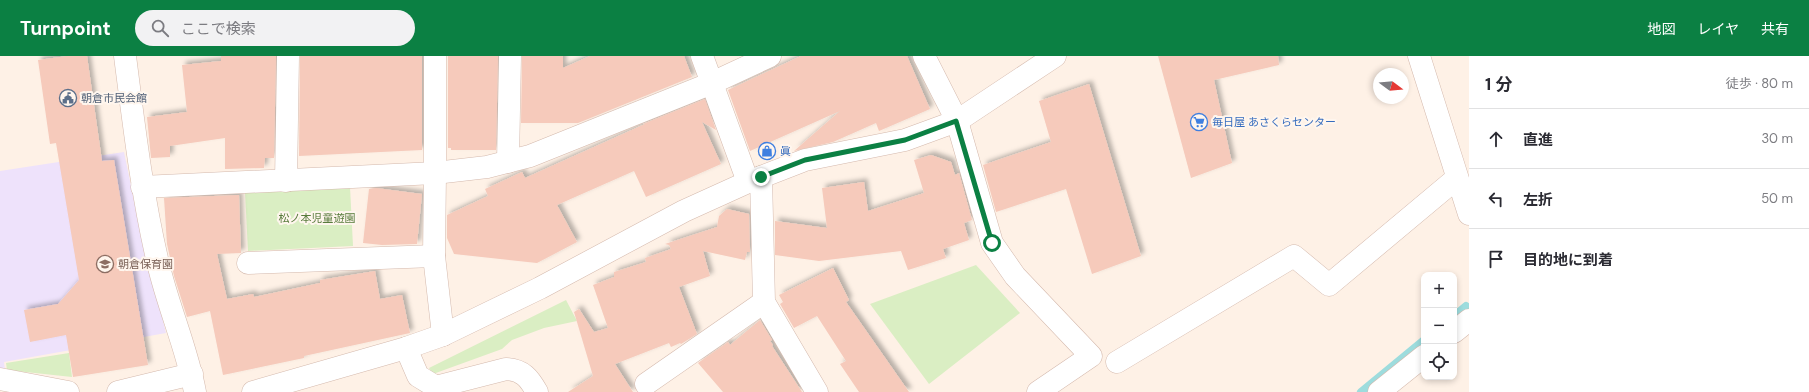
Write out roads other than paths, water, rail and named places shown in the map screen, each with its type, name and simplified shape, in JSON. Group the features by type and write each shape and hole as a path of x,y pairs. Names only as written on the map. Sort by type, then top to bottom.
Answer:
{"street":[{"path":"118,392 193,383 164,285 142,187 125,56"},
{"path":"286,181 288,56"},
{"path":"434,56 434,256 443,336"},
{"path":"508,162 510,56"},
{"path":"702,56 712,83 754,179 764,302 817,392"},
{"path":"142,187 435,173 487,167 530,156 712,83 770,56"},
{"path":"924,56 956,121 992,243 1015,276 1091,356 1038,392"},
{"path":"253,392 443,336 540,288 684,211 754,179 805,160 905,140 956,121 1055,56"},
{"path":"1117,362 1294,256 1329,285 1464,195 1419,56"},
{"path":"248,263 434,256"},
{"path":"646,384 764,302"},
{"path":"1457,330 1469,320"},
{"path":"406,348 418,376 437,390 506,369 517,370 531,382 537,392"},
{"path":"1379,392 1421,358"},
{"path":"0,379 68,392"}],"waterway":[{"path":"1457,314 1466,306"},
{"path":"1361,392 1421,342"}],"place":[{"name":"朝倉市民会館","path":"68,98"},
{"name":"毎日屋 あさくらセンター","path":"1199,122"},
{"name":"眞","path":"767,151"},
{"name":"朝倉保育園","path":"105,264"}],"park label":[{"name":"松ノ本児童遊園","path":"317,218"}]}
